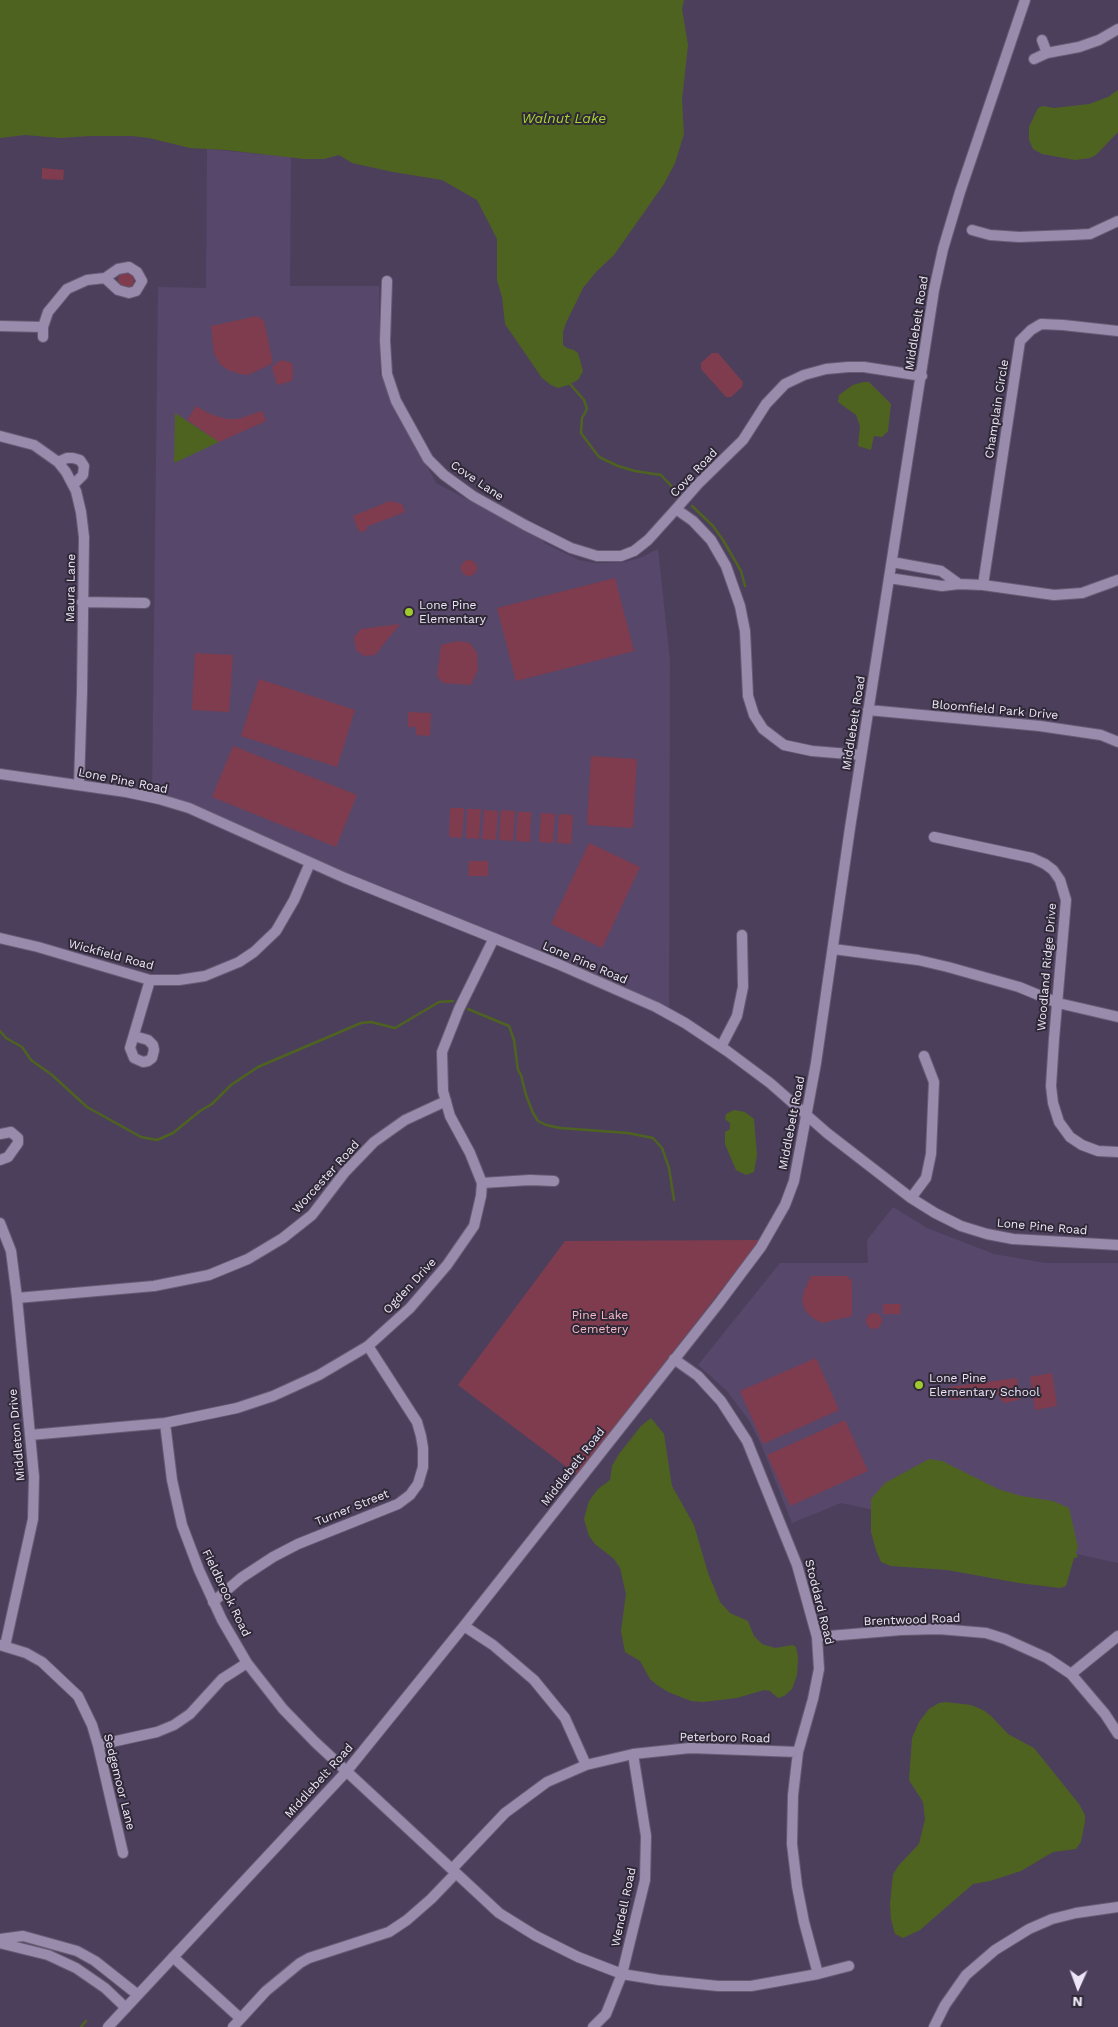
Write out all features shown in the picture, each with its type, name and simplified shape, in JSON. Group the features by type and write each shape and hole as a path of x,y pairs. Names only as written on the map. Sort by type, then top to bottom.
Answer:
{"street":[{"name":"Middlebelt Road","path":"108,2027 346,1772 464,1626 756,1255 773,1230 786,1205 794,1181 807,1117 861,755 922,376 933,293 947,233 976,140 1025,0"},
{"path":"1034,59 1047,53 1079,47 1099,40 1118,29"},
{"path":"1042,40 1047,53"},
{"path":"972,230 1019,237 1090,234 1118,221"},
{"path":"0,326 43,332 48,312 67,289 87,280 105,278"},
{"name":"Cove Lane","path":"387,281 385,341 387,374 396,401 428,459 444,475 473,496 525,526 571,548 597,556 620,556 634,551 648,540 676,509"},
{"name":"Champlain Circle","path":"983,585 1020,341 1031,330 1041,324 1118,331"},
{"name":"Cove Road","path":"861,755 812,751 784,744 763,728 754,715 748,696 745,631 740,606 726,566 711,540 693,521 676,509 698,484 743,440 766,404 785,384 804,375 848,367 864,367 922,376"},
{"name":"Maura Lane","path":"0,436 11,437 34,444 58,462 73,486 82,512 84,537 79,785"},
{"path":"58,462 67,458 73,458 80,460 84,466 83,475 73,486"},
{"path":"892,562 941,571 959,584"},
{"path":"889,578 942,586 959,584 983,585 1054,596 1082,593 1118,580"},
{"path":"82,602 145,603"},
{"name":"Bloomfield Park Drive","path":"868,710 1040,726 1101,735 1118,742"},
{"name":"Lone Pine Road","path":"0,774 154,798 189,808 310,863 558,964 656,1008 685,1023 770,1083 807,1117 911,1198 961,1226 987,1234 1021,1240 1118,1245"},
{"name":"Woodland Ridge Drive","path":"934,837 1017,854 1045,864 1053,870 1060,880 1066,900 1051,1086 1053,1104 1059,1122 1070,1137 1082,1145 1098,1151 1118,1152"},
{"name":"Wickfield Road","path":"0,938 38,947 150,980 185,980 205,976 240,962 254,952 276,931 286,916 310,863"},
{"path":"721,1047 737,1016 743,987 742,935"},
{"path":"494,938 459,1009 442,1052 443,1091 450,1116 470,1153 482,1183 530,1180 554,1181"},
{"path":"833,949 918,960 948,967 1018,987 1058,1003 1118,1017"},
{"path":"134,1036 150,980"},
{"path":"911,1198 926,1178 931,1154 934,1082 924,1056"},
{"name":"Worcester Road","path":"18,1298 154,1286 209,1275 248,1259 283,1238 312,1215 345,1172 374,1142 405,1120 446,1101"},
{"path":"0,1134 11,1132 18,1138 18,1143 8,1157 0,1160"},
{"name":"Ogden Drive","path":"30,1435 164,1423 238,1408 273,1396 319,1375 368,1346 410,1308 447,1265 474,1226 482,1183"},
{"name":"Middleton Drive","path":"0,1222 11,1251 18,1298 34,1477 34,1520 2,1645"},
{"name":"Turner Street","path":"213,1602 241,1578 273,1557 298,1544 398,1504 410,1495 418,1484 423,1468 423,1448 416,1422 408,1406 368,1346"},
{"name":"Stoddard Road","path":"674,1359 698,1376 721,1401 747,1441 797,1565 818,1638 819,1670 798,1752 793,1795 792,1844 804,1922 818,1974"},
{"name":"Fieldbrook Road","path":"164,1423 172,1480 182,1526 198,1570 213,1602 247,1663 283,1709 346,1772 499,1913 536,1936 578,1957 622,1974 684,1984 751,1986 818,1974 849,1966"},
{"path":"464,1626 493,1645 534,1680 565,1718 586,1765"},
{"name":"Brentwood Road","path":"818,1638 933,1629 986,1633 1028,1648 1071,1674 1118,1734"},
{"path":"1071,1674 1118,1636"},
{"name":"Sedgemoor Lane","path":"2,1645 26,1653 42,1662 78,1696 92,1725 98,1745 123,1853"},
{"path":"98,1745 157,1732 174,1725 190,1714 222,1679 247,1663"},
{"name":"Peterboro Road","path":"232,2027 266,1991 300,1963 323,1953 389,1932 407,1920 431,1899 505,1813 547,1782 586,1765 633,1754 690,1748 798,1752"},
{"name":"Wendell Road","path":"593,2027 606,2014 622,1974 645,1880 646,1836 633,1754"},
{"path":"934,2027 945,2005 966,1975 995,1950 1029,1929 1052,1919 1076,1912 1118,1906"},
{"path":"0,1941 23,1936 77,1951 95,1961 138,1995"},
{"path":"0,1941 48,1955 76,1968 105,1988 126,2008"},
{"path":"173,1957 240,2018"}],"shaded area":[{"name":"Lone Pine Elementary","path":"207,149 291,157 290,286 379,286 380,374 436,483 543,539 544,543 579,560 595,563 625,562 642,557 658,549 670,661 669,1017 197,811 152,799 158,287 206,288"},
{"name":"Lone Pine Elementary School","path":"893,1207 927,1228 994,1254 1045,1263 1118,1263 1118,1563 841,1503 792,1523 761,1444 750,1422 727,1391 698,1365 780,1263 868,1263 867,1240"}],"green space":[{"path":"42,168 64,170 63,180 42,179"},
{"path":"126,272 134,280 126,288 118,280"},
{"path":"257,316 264,321 273,363 248,375 228,370 220,364 214,354 211,326"},
{"path":"712,353 718,353 743,382 742,387 731,397 726,397 701,369 701,363"},
{"path":"281,360 292,363 293,375 292,381 277,385 272,367"},
{"path":"196,406 210,414 227,419 238,419 262,411 266,421 219,442 187,420"},
{"path":"390,501 402,504 405,512 366,527 367,530 359,532 353,516"},
{"path":"469,560 475,562 477,568 475,574 469,576 463,574 461,568 463,562"},
{"path":"615,578 634,651 516,681 497,608"},
{"path":"400,624 375,655 364,656 356,650 354,637 361,629"},
{"path":"458,641 470,643 477,653 478,669 471,685 443,683 437,676 441,645"},
{"path":"195,653 233,655 229,712 192,710"},
{"path":"259,679 355,710 337,767 241,736"},
{"path":"408,712 431,713 430,736 416,735 416,727 408,727"},
{"path":"233,746 357,795 336,847 212,797"},
{"path":"591,756 637,759 633,828 587,825"},
{"path":"450,808 464,808 462,838 449,837"},
{"path":"467,809 481,809 479,839 466,838"},
{"path":"484,810 498,811 496,840 482,839"},
{"path":"501,810 515,811 513,841 499,840"},
{"path":"518,812 531,812 530,842 516,841"},
{"path":"541,813 555,814 553,843 539,842"},
{"path":"559,814 573,815 571,844 557,843"},
{"path":"589,843 640,867 602,948 551,924"},
{"path":"469,861 488,861 488,876 468,876"},
{"name":"Pine Lake Cemetery","path":"760,1240 577,1475 458,1385 565,1241"},
{"path":"811,1276 847,1276 852,1281 852,1316 822,1323 811,1317 805,1310 802,1301 804,1291"},
{"path":"883,1304 901,1304 900,1314 883,1314"},
{"path":"874,1313 880,1315 882,1321 880,1327 874,1329 868,1327 866,1321 868,1315"},
{"path":"816,1358 839,1410 763,1444 740,1391"},
{"path":"1052,1373 1057,1406 1035,1410 1030,1377"},
{"path":"1017,1378 1020,1399 1014,1401 1004,1403 996,1393 952,1400 949,1397 948,1387"},
{"path":"845,1420 868,1471 790,1506 767,1455"}],"water":[{"name":"Walnut Lake","path":"0,0 684,0 682,9 688,45 682,100 684,134 675,163 664,184 614,255 583,288 566,323 563,332 563,345 578,353 583,371 578,380 558,388 542,378 505,324 502,297 497,280 497,239 477,200 442,180 352,163 339,155 324,159 304,159 190,148 132,136 60,138 25,135 0,138"},
{"path":"1118,90 1118,132 1096,155 1090,158 1075,160 1042,154 1033,149 1029,140 1029,127 1038,108 1043,106 1054,108 1089,104 1108,97"},
{"path":"869,382 891,404 888,431 882,437 874,436 871,450 858,446 860,426 856,415 838,402 839,395 853,385"},
{"path":"175,413 219,442 174,463"},
{"path":"734,1110 745,1112 754,1119 757,1155 754,1172 746,1175 736,1170 725,1144 725,1132 730,1129 730,1123 725,1119 726,1114"},
{"path":"651,1418 664,1434 672,1486 694,1525 708,1573 720,1602 730,1613 748,1621 754,1636 762,1644 775,1648 793,1645 796,1647 798,1657 797,1675 792,1689 784,1696 778,1698 770,1691 764,1690 737,1698 703,1702 691,1701 668,1692 657,1685 650,1679 640,1661 625,1652 621,1631 626,1594 620,1568 614,1559 595,1544 589,1536 584,1519 589,1501 598,1489 610,1480 612,1466 619,1454 641,1426"},
{"path":"929,1459 942,1461 998,1489 1021,1496 1053,1501 1069,1508 1078,1547 1076,1553 1078,1557 1074,1558 1066,1586 1060,1588 1019,1583 947,1570 891,1566 881,1562 871,1532 871,1499 885,1483"},
{"path":"939,1703 971,1705 983,1710 1008,1734 1034,1748 1079,1804 1085,1815 1085,1821 1081,1842 1076,1849 1053,1852 1021,1871 990,1881 973,1884 920,1930 903,1938 895,1934 891,1919 890,1904 893,1874 919,1844 925,1819 923,1802 909,1780 912,1738 919,1722 929,1709"}],"waterway":[{"path":"570,384 584,400 587,409 582,418 581,433 599,457 618,466 635,471 661,475 676,491"},
{"path":"692,506 713,526 723,540 741,571 745,586"},
{"path":"0,1031 6,1038 22,1047 31,1060 52,1075 87,1107 141,1137 157,1140 173,1133 200,1111 212,1104 231,1085 258,1067 361,1023 371,1022 395,1028 439,1002 453,1001"},
{"path":"468,1009 509,1026 514,1040 518,1070 533,1113 538,1121 560,1128 628,1133 653,1138 662,1148 669,1168 674,1200"},
{"path":"81,2027 86,2021"}],"place":[{"name":"Lone Pine Elementary","path":"409,612"},
{"name":"Lone Pine Elementary School","path":"919,1385"}]}
